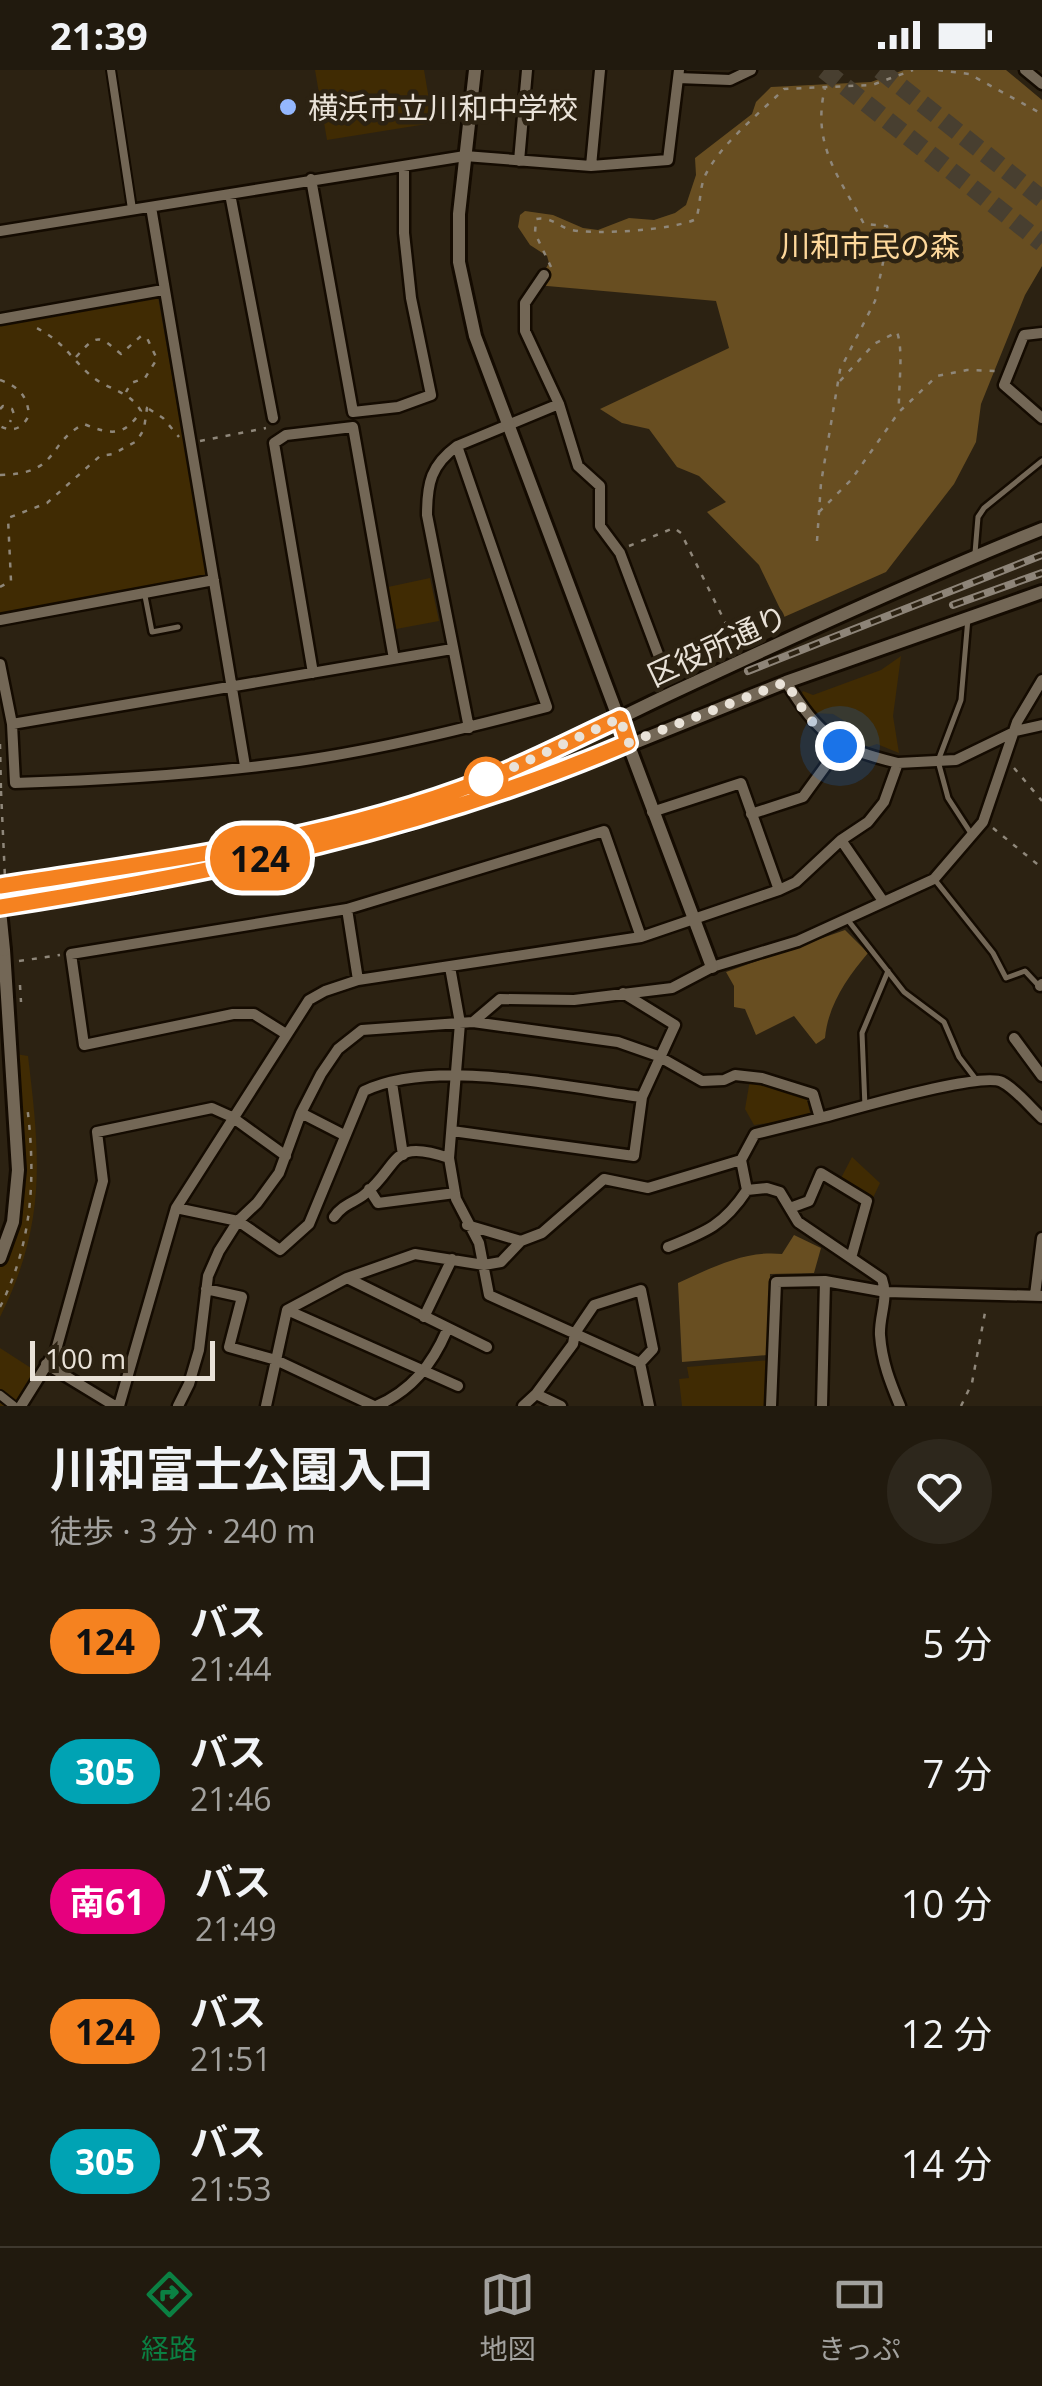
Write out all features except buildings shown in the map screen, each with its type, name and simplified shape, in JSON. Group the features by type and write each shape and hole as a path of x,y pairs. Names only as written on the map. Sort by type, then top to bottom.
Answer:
{"street":[{"path":"112,70 132,210"},
{"path":"474,70 458,214 459,262 475,336 712,967"},
{"path":"519,161 528,70"},
{"path":"591,166 600,70"},
{"path":"0,231 465,156 591,166 668,160 678,74 730,80 752,70"},
{"path":"1025,70 1042,84"},
{"path":"311,179 353,412 382,411 431,395 404,232 404,166"},
{"path":"230,194 273,422"},
{"path":"151,206 244,766"},
{"path":"544,274 525,303 524,331 559,404 578,466 600,486 600,526 619,550 660,662"},
{"path":"0,319 163,290"},
{"path":"1042,333 1024,335 1004,385 1042,418"},
{"path":"469,728 426,515 427,488 432,471 444,455 458,446 559,404"},
{"path":"312,673 274,444 286,435 354,427 394,659"},
{"path":"0,664 12,724 15,783 136,779 300,761 469,728 547,707 458,446"},
{"name":"区役所通り","path":"0,886 162,861 337,825 484,781 974,556 1042,529"},
{"path":"0,620 214,580"},
{"name":"区役所通り","path":"2,909 150,884 407,824 546,778 786,682 1042,592"},
{"path":"12,724 452,648"},
{"path":"473,1022 500,999 574,1000 672,988 712,967 798,942 934,879 983,822 1023,708 1042,680"},
{"path":"786,682 808,718 840,746 898,763 956,760 1016,731 1042,725"},
{"path":"751,814 803,797 840,746"},
{"path":"46,1364 116,1406 176,1208 309,1000 358,980 641,937 778,890 796,882 841,840 868,822 884,802 898,763"},
{"path":"652,812 741,783 778,890"},
{"path":"286,1034 254,1014 234,1014 84,1045 71,954 346,909 604,831 641,937"},
{"path":"841,840 883,901"},
{"path":"0,1258 17,1197 5,1054 2,909"},
{"path":"346,909 358,980"},
{"path":"450,967 460,1023 449,1158 454,1193 479,1243 489,1295 640,1362"},
{"path":"452,1132 634,1156 642,1097 675,1025 623,994"},
{"path":"178,1406 199,1350 212,1267 238,1221 271,1186 301,1113 338,1049 362,1030 473,1022 618,1042 658,1056 702,1081 735,1075 793,1086 813,1094 820,1118"},
{"path":"1014,1038 1042,1076"},
{"path":"176,1208 238,1221 280,1250 309,1224 364,1091 382,1083 454,1074 642,1097"},
{"path":"668,1246 710,1231 732,1212 747,1190 741,1160 755,1134 975,1078 1003,1082 1042,1118"},
{"path":"392,1083 403,1155"},
{"path":"0,1395 18,1406 56,1350 103,1181 97,1132 212,1108 232,1117 286,1156"},
{"path":"301,1113 344,1134"},
{"path":"334,1217 341,1207 369,1190 392,1160 424,1150 449,1158"},
{"path":"266,1406 287,1310 347,1278 415,1254 484,1264 501,1262 521,1241 542,1233 604,1178 648,1188 741,1160"},
{"path":"790,1208 809,1201 821,1174 867,1201 852,1258"},
{"path":"747,1190 767,1188 780,1192 798,1222 882,1279 886,1292 880,1330 883,1360 900,1406"},
{"path":"369,1190 378,1202 454,1193"},
{"path":"467,1225 521,1241"},
{"path":"771,1406 776,1282 825,1281 886,1292 1039,1295 1042,1238"},
{"path":"424,1317 452,1259"},
{"path":"347,1278 487,1348"},
{"path":"822,1406 825,1281"},
{"path":"206,1289 242,1296 230,1347 276,1360 375,1406 401,1395 437,1353 447,1330"},
{"path":"522,1406 536,1394 573,1344 594,1305 640,1290 653,1349 640,1362"},
{"path":"287,1310 458,1386"},
{"path":"640,1362 649,1406"},
{"path":"536,1394 560,1406"}],"lane":[{"path":"974,556 978,517 984,508 1042,461"},
{"path":"144,593 152,632 178,628"},
{"path":"968,616 961,700 938,762 948,798 974,837"},
{"path":"934,879 993,953 1006,978 1025,971 1041,986"},
{"path":"846,919 904,992 944,1022 959,1057 975,1078"},
{"path":"865,1107 862,1032 888,971"}],"path":[{"path":"544,274 552,266 535,233 536,218 546,217 569,230 598,232 681,227 696,219 704,176 784,89 872,85 913,70"},
{"path":"940,70 969,74 1042,114"},
{"path":"817,540 840,370 875,301 889,234 887,226 864,224 838,182 824,147 825,87"},
{"path":"28,323 52,335 91,376 163,418 174,434 190,443 273,422"},
{"path":"837,385 874,344 897,332 902,344 898,377 900,412"},
{"path":"76,357 88,344 100,339 109,340 121,354 141,336 148,338 157,359 144,378 131,384 126,393"},
{"path":"818,512 851,480 900,412 937,376 967,370 1010,372"},
{"path":"0,380 17,386 27,400 29,414 25,424 18,428 1,427 0,434"},
{"path":"0,475 44,465 71,430 84,424 113,434 125,430 141,411 136,402"},
{"path":"0,514 8,518 47,503 100,456 137,441 148,408"},
{"path":"0,409 12,409 10,422"},
{"path":"0,587 11,582 8,518"},
{"path":"619,550 674,528 681,533 730,632"},
{"path":"0,744 2,909"},
{"path":"1006,760 1042,801"},
{"path":"983,822 1042,868"},
{"path":"17,962 71,954"},
{"path":"960,1406 975,1370 988,1296"}],"shaded area":[{"path":"315,70 424,70 433,123 327,140"},
{"path":"158,297 207,574 0,617 0,323"},
{"path":"430,578 439,621 396,629 388,587"},
{"path":"901,656 893,716 899,753 877,744 865,748 857,745 851,725 833,714 813,713 801,695 803,691 813,695 881,670"},
{"path":"16,1054 28,1056 36,1189 26,1251 0,1317 0,1264 18,1224"},
{"path":"750,1080 807,1099 810,1113 754,1125 745,1109"},
{"path":"852,1157 880,1183 872,1200 840,1180"},
{"path":"0,1348 34,1370 13,1406 0,1406"},
{"path":"770,1360 768,1406 682,1406 679,1379 689,1378 687,1367"}],"green space":[{"name":"川和市民の森","path":"904,70 1006,70 1042,100 1042,266 1025,295 981,404 976,442 954,484 886,572 784,617 759,565 707,512 726,502 699,476 677,467 649,429 622,423 600,409 729,348 716,301 536,285 549,263 547,256 530,245 518,227 520,215 525,211 553,215 598,230 629,218 654,220 675,213 686,205 696,175 695,158 752,114 756,102 771,87 871,82"},
{"path":"845,930 868,953 840,992 825,1038 816,1044 794,1016 756,1035 745,1009 734,1007 734,986 726,972"},
{"path":"794,1235 821,1248 814,1273 770,1274 768,1355 682,1362 678,1283 742,1257 782,1254"}],"tunnel":[{"path":"824,70 1042,243"},
{"path":"880,70 1042,199"}],"railway":[{"path":"748,671 1042,555"},
{"path":"953,605 1042,573"}],"bus line":[{"name":"124","path":"0,886 162,861 410,806 484,781 620,718 628,743 546,778 407,824 150,884 0,907"}],"place":[{"name":"横浜市立川和中学校","path":"288,107"}],"route":[{"path":"486,779 620,718 628,743 786,682 808,718 840,746"}]}
